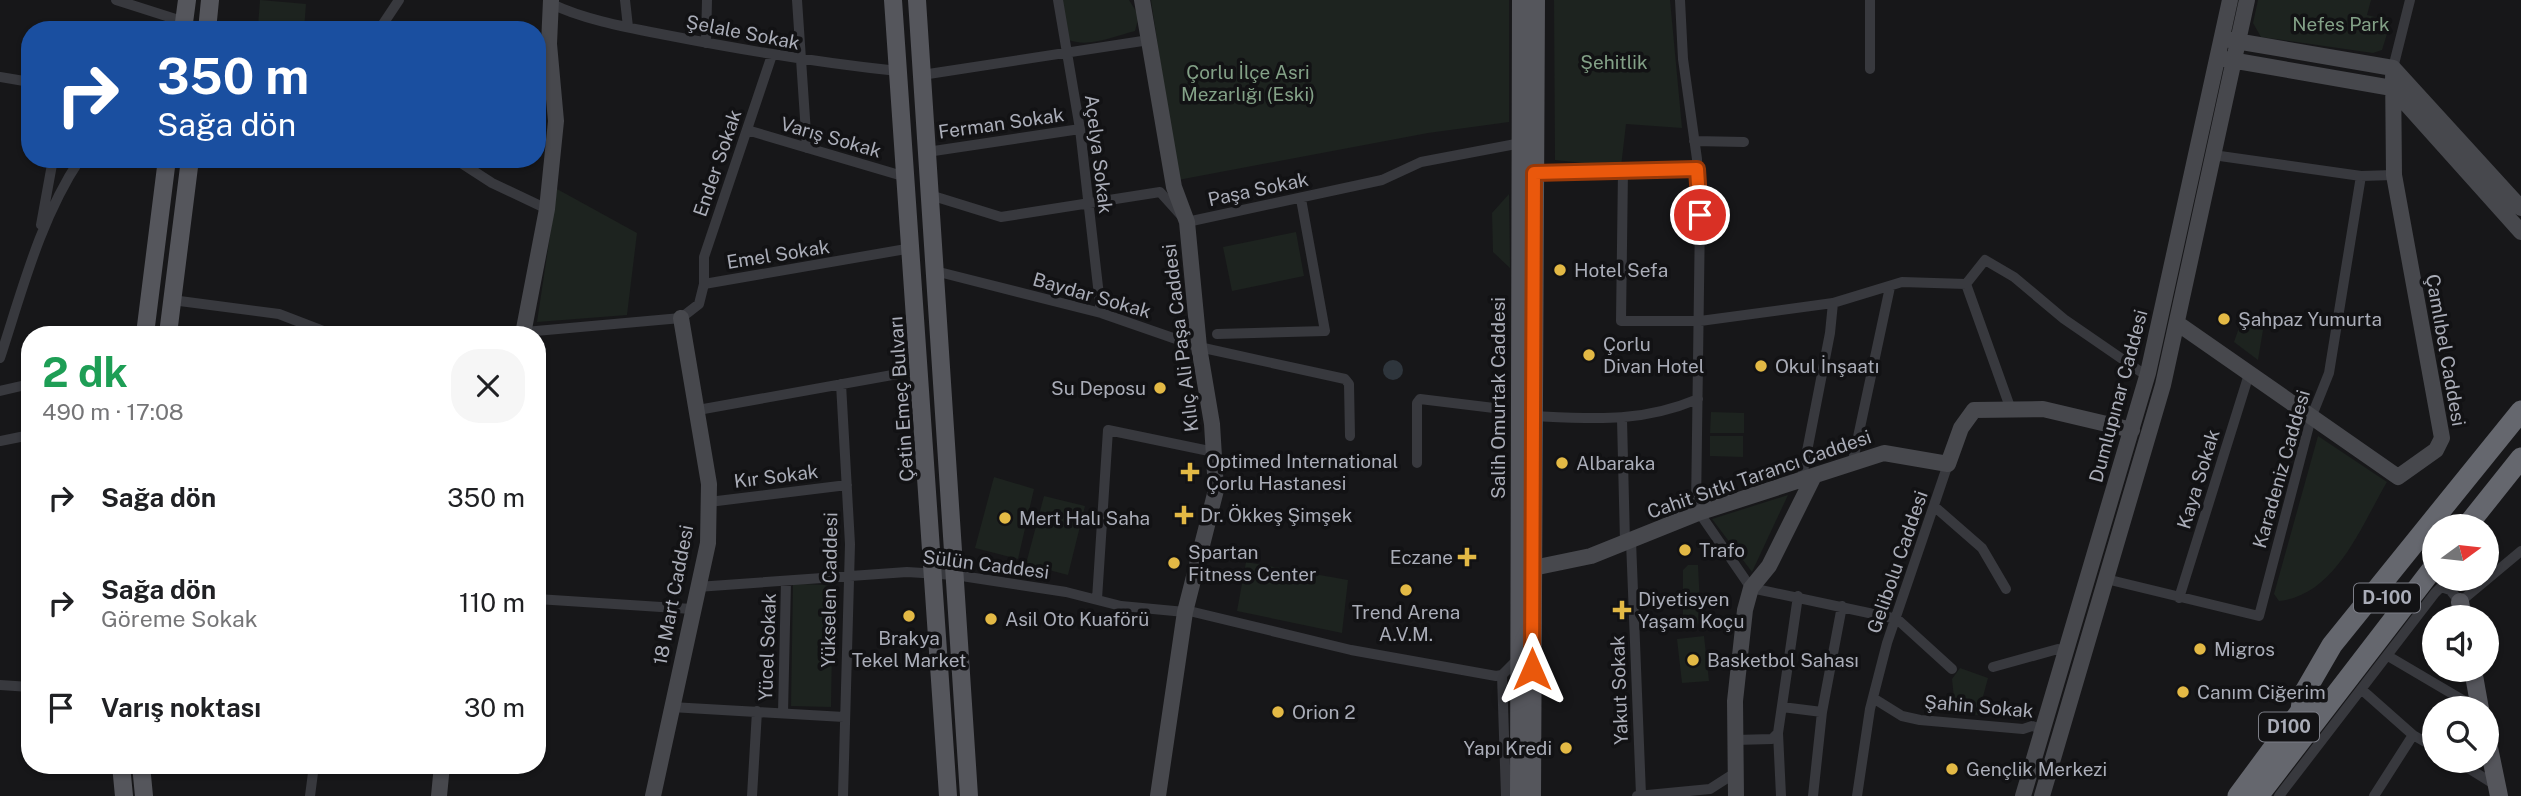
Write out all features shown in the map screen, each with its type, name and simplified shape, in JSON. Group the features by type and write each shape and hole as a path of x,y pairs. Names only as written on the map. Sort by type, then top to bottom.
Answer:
{"highway":[{"path":"2431,592 2343,701 2309,714 2303,695 2332,645 2521,411"},
{"path":"2453,514 2521,429"},
{"path":"2476,514 2521,458"},
{"path":"2493,514 2521,479"},
{"name":"D-100","path":"2258,796 2309,714 2422,555"},
{"name":"D-100","path":"2347,663 2422,580"},
{"name":"D100","path":"2238,796 2309,714"}],"main road":[{"path":"185,21 187,0"},
{"path":"208,21 210,0"},
{"name":"Çetin Emeç Bulvarı","path":"893,0 948,796"},
{"path":"917,0 969,796"},
{"name":"Salih Omurtak Caddesi","path":"1520,796 1518,658 1521,0"},
{"name":"Salih Omurtak Caddesi","path":"1532,796 1536,0"},
{"path":"146,326 166,168"},
{"path":"169,326 189,168"},
{"path":"2494,773 2498,791"},
{"path":"122,774 124,796"},
{"path":"142,774 144,796"}],"street":[{"path":"116,0 171,21"},
{"path":"385,21 399,0"},
{"path":"625,0 628,27"},
{"path":"706,43 707,0"},
{"path":"797,0 807,148"},
{"name":"Açelya Sokak","path":"1058,0 1080,129 1101,313"},
{"name":"Kılıç Ali Paşa Caddesi","path":"1142,0 1174,187 1187,222 1216,490 1185,611 1158,796"},
{"path":"1680,0 1682,60 1697,169 1700,321 1695,494 1698,513 1751,588 1897,619 1952,669"},
{"path":"1870,0 1870,69"},
{"path":"2230,0 2230,40"},
{"path":"2247,0 2230,40 2226,59 2392,88 2521,232"},
{"path":"2393,68 2410,0"},
{"path":"524,326 547,209 555,121 549,44 549,1"},
{"name":"Şelale Sokak","path":"549,1 628,27 706,43 802,61 898,71"},
{"path":"922,75 1149,40"},
{"path":"2230,40 2393,68 2521,208"},
{"name":"Ender Sokak","path":"704,284 704,257 772,55"},
{"name":"Dumlupınar Caddesi","path":"2042,796 2153,422 2178,323 2213,155 2226,59"},
{"name":"Dumlupınar Caddesi","path":"2023,796 2045,730 2148,373 2226,59"},
{"name":"Çamlıbel Caddesi","path":"2178,323 2398,477 2436,450 2442,438 2394,175 2393,68"},
{"path":"0,78 21,81"},
{"name":"Ferman Sokak","path":"927,152 1080,129"},
{"name":"Varış Sokak","path":"747,130 906,177"},
{"path":"1694,141 1744,142"},
{"name":"Paşa Sokak","path":"930,195 1001,217 1088,206 1160,192 1187,222 1382,180 1421,162 1521,144"},
{"path":"2213,155 2361,176 2394,175"},
{"path":"37,244 51,168"},
{"path":"0,358 37,244 63,184 74,168"},
{"path":"469,168 492,183 547,209"},
{"path":"1534,173 1697,169"},
{"path":"1623,170 1621,321 1700,321 1833,303 1902,282 1966,284"},
{"name":"Karadeniz Caddesi","path":"2106,579 2259,615 2311,418 2329,373 2361,176"},
{"path":"1217,334 1325,331 1301,199"},
{"name":"Emel Sokak","path":"681,318 699,304 704,284 912,248"},
{"path":"1966,284 1985,260 2014,277 2075,326 2141,372 2148,373"},
{"name":"Baydar Sokak","path":"935,271 1101,313 1199,347 1345,379 1349,384 1350,436"},
{"path":"1966,284 2010,407"},
{"path":"1852,465 1890,287"},
{"path":"172,300 279,313 311,326"},
{"path":"1736,796 1735,701 1745,610 1751,588 1769,566 1807,480 1833,303"},
{"path":"546,331 681,318"},
{"name":"18 Mart Caddesi","path":"653,796 692,609 709,542 709,502 698,410 681,318"},
{"path":"698,410 920,370"},
{"name":"Kaya Sokak","path":"2179,598 2250,371"},
{"name":"Yükselen Caddesi","path":"841,384 850,577 843,796"},
{"path":"0,391 21,386"},
{"path":"1417,463 1417,403 1420,399 1494,408"},
{"path":"1534,416 1622,419 1672,410 1698,399"},
{"path":"1948,464 1961,428 1974,410 2010,407 2043,409 2132,430"},
{"name":"Yakut Sokak","path":"1622,419 1641,795"},
{"path":"1097,599 1108,430 1214,452"},
{"path":"0,441 21,437"},
{"name":"Cahit Sıtkı Tarancı Caddesi","path":"1533,568 1591,556 1698,513 1884,453 1948,464"},
{"name":"Gelibolu Caddesi","path":"1857,796 1859,765 1873,698 1948,464"},
{"name":"Kır Sokak","path":"709,502 847,485"},
{"path":"1935,507 1982,548 2006,589"},
{"path":"2466,605 2521,551"},
{"name":"Sülün Caddesi","path":"697,587 850,577 955,575 1097,599 1121,606 1185,611 1429,666 1502,675"},
{"name":"Yücel Sokak","path":"783,713 786,581"},
{"path":"2427,605 2441,587 2450,590 2458,605"},
{"path":"1781,796 1778,733 1798,596"},
{"path":"546,600 692,609"},
{"path":"1813,796 1822,712 1842,606"},
{"path":"2279,796 2422,612"},
{"path":"1993,667 2058,649 2067,654"},
{"path":"2388,656 2457,696"},
{"path":"1506,796 1502,675 1518,658"},
{"path":"0,685 21,686"},
{"path":"2361,689 2422,740"},
{"name":"Şahin Sokak","path":"1873,698 1902,716 1920,720 2045,730"},
{"path":"671,707 844,716"},
{"path":"1782,707 1822,712"},
{"name":"Yücel Sokak","path":"752,796 757,711"},
{"path":"1735,740 1772,739 1778,733"},
{"path":"2374,796 2413,734"},
{"path":"1634,796 1710,789 1735,773"},
{"path":"2473,773 2498,791"},
{"path":"310,796 313,774"},
{"path":"439,796 441,774"}],"green space":[{"path":"260,0 306,4 305,21 258,21"},
{"path":"1060,0 1129,0 1139,16 1135,31 1092,42 1067,39"},
{"name":"Çorlu İlçe Asri Mezarlığı (Eski)","path":"1151,0 1509,0 1509,122 1428,133 1178,180"},
{"name":"Şehitlik","path":"1554,0 1670,0 1682,128 1626,124 1621,167 1555,160"},
{"name":"Nefes Park","path":"2258,0 2371,0 2367,15 2391,21 2382,50 2373,53 2261,37 2253,23"},
{"path":"557,189 637,233 627,315 537,322"},
{"path":"1509,194 1510,268 1493,252 1492,213"},
{"path":"1296,232 1304,276 1232,291 1223,247"},
{"path":"2241,322 2263,330 2258,360 2234,342"},
{"path":"1711,412 1744,413 1744,433 1710,433"},
{"path":"1710,436 1743,436 1743,457 1710,456"},
{"path":"2318,436 2387,482 2345,556 2331,572 2316,586 2299,596 2279,601 2274,594"},
{"name":"Mert Halı Saha","path":"994,477 1034,489 1018,559 975,548"},
{"path":"1788,495 1752,572 1712,519"},
{"name":"Mert Halı Saha","path":"1044,496 1085,506 1068,575 1026,564"},
{"path":"1246,562 1348,580 1342,633 1237,611"},
{"path":"1688,565 1698,565 1701,624 1683,622 1683,570"},
{"path":"793,584 833,585 831,707 791,706"},
{"name":"Basketbol Sahası","path":"1704,636 1709,681 1682,683 1677,639"},
{"path":"1960,668 1988,678 1978,715 1965,714 1955,708 1952,679"}],"shaded area":[{"path":"1393,360 1400,363 1403,370 1400,377 1393,380 1386,377 1383,370 1386,363"}],"place":[{"name":"Hotel Sefa","path":"1560,270"},
{"name":"Şahpaz Yumurta","path":"2224,319"},
{"name":"Çorlu Divan Hotel","path":"1589,355"},
{"name":"Okul İnşaatı","path":"1761,366"},
{"name":"Su Deposu","path":"1160,388"},
{"name":"Albaraka","path":"1562,463"},
{"name":"Optimed International Çorlu Hastanesi","path":"1190,472"},
{"name":"Dr. Ökkeş Şimşek","path":"1184,515"},
{"name":"Mert Halı Saha","path":"1005,518"},
{"name":"Trafo","path":"1685,550"},
{"name":"Eczane","path":"1467,557"},
{"name":"Spartan Fitness Center","path":"1174,563"},
{"name":"Trend Arena A.V.M.","path":"1406,590"},
{"name":"Diyetisyen Yaşam Koçu","path":"1622,610"},
{"name":"Brakya Tekel Market","path":"909,616"},
{"name":"Asil Oto Kuaförü","path":"991,619"},
{"name":"Migros","path":"2200,649"},
{"name":"Basketbol Sahası","path":"1693,660"},
{"name":"Canım Ciğerim","path":"2183,692"},
{"name":"Orion 2","path":"1278,712"},
{"name":"Yapı Kredi","path":"1566,748"},
{"name":"Gençlik Merkezi","path":"1952,769"}],"route":[{"path":"1532,669 1534,173 1697,169 1700,215"}]}
